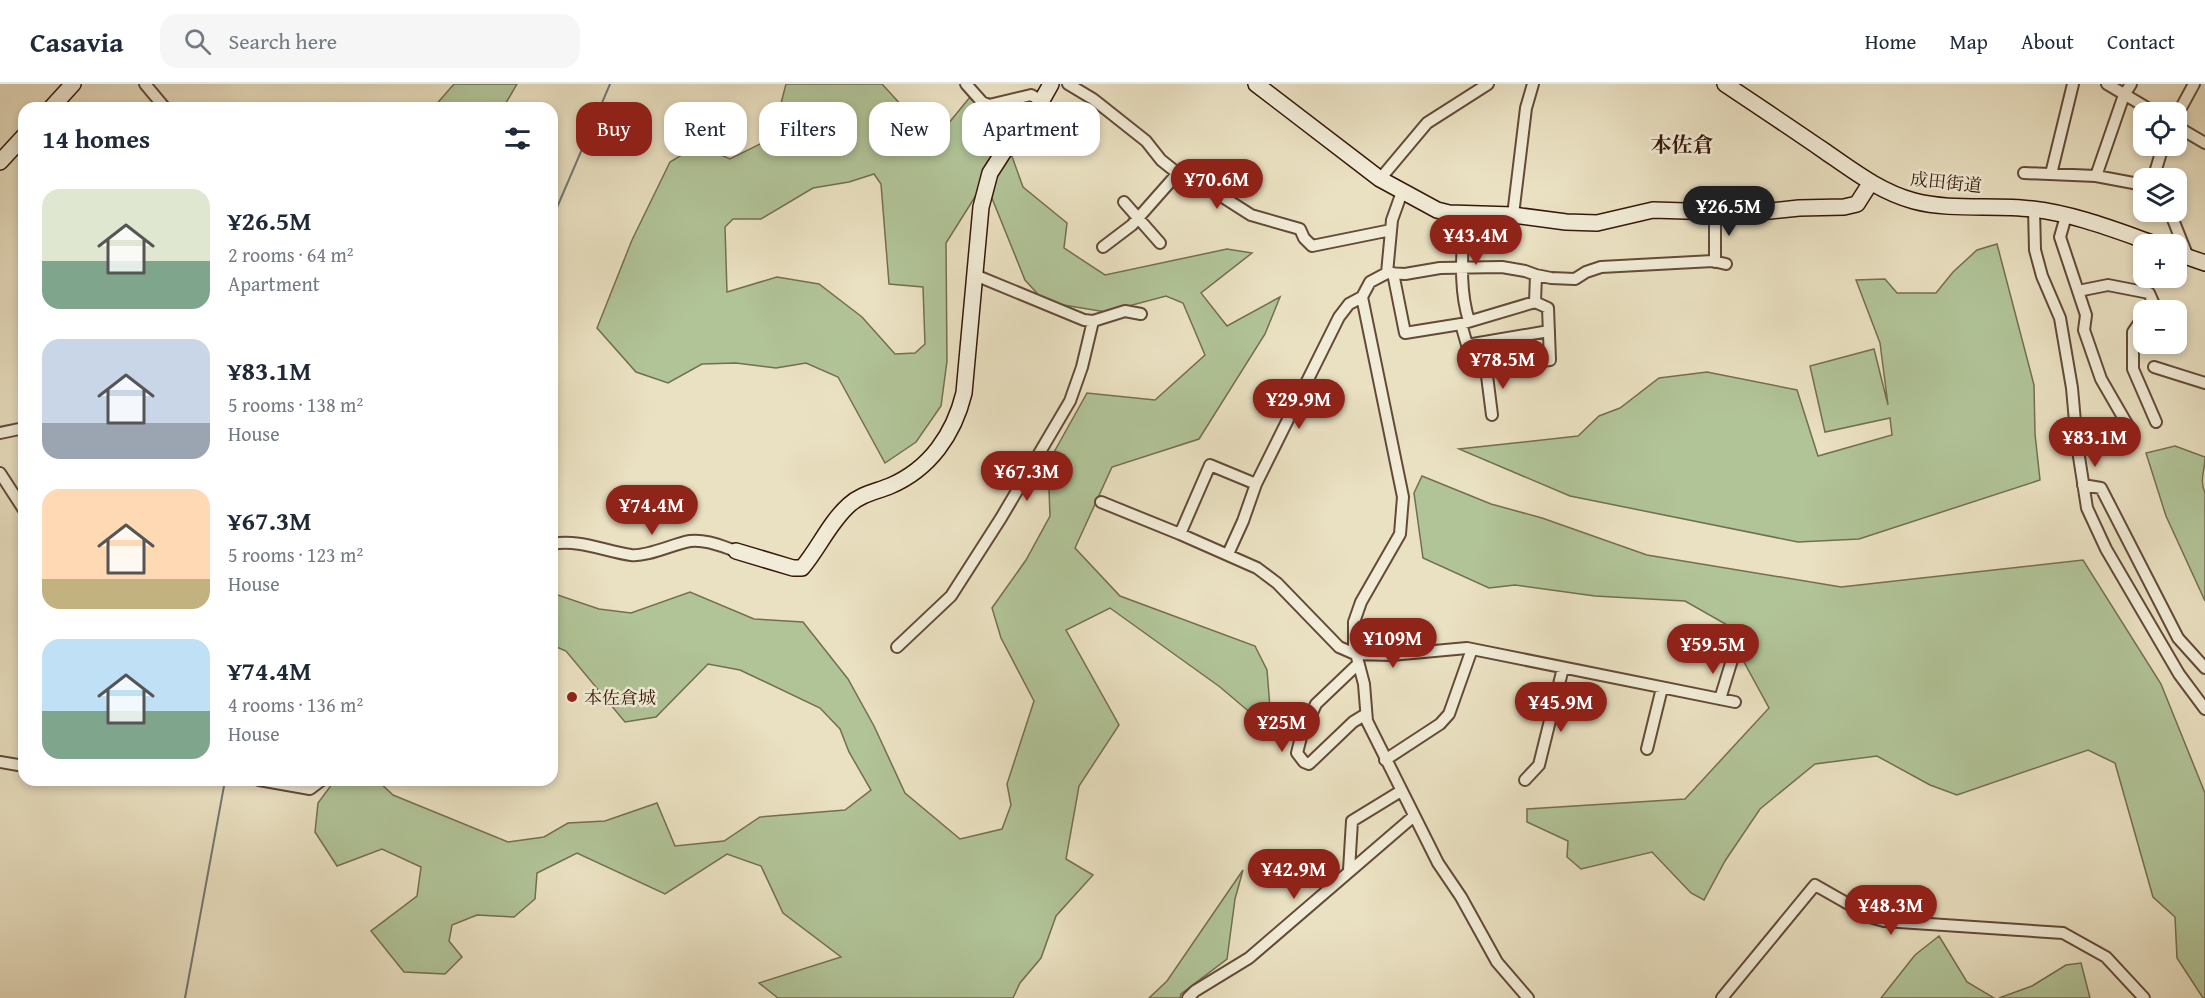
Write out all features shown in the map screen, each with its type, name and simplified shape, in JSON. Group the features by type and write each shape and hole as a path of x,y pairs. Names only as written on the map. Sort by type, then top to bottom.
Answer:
{"street":[{"path":"56,102 73,84"},
{"path":"145,84 160,102"},
{"path":"966,84 982,102 989,105 1031,95 1042,101"},
{"path":"558,544 583,544 633,555 692,541 707,542 794,568 802,568 836,519 850,504 867,493 889,486 920,468 936,452 954,425 964,393 981,207 990,173 1052,84"},
{"path":"1068,84 1093,99 1146,141 1161,159 1178,173 1215,192 1251,215 1300,229 1304,238 1312,246 1391,230"},
{"path":"1256,84 1380,179 1437,210 1464,214 1513,215 1566,222 1597,223 1653,210 1750,213 1799,208 1844,207 1857,204 1871,182"},
{"path":"1380,179 1427,123 1488,84"},
{"path":"1513,215 1526,108 1533,84"},
{"name":"成田街道","path":"1725,84 1894,195 1916,202 1953,206 2034,209 2066,216 2133,237"},
{"path":"2051,174 2073,84"},
{"path":"2107,84 2136,102"},
{"path":"2096,176 2124,95 2131,84"},
{"path":"2184,102 2194,84"},
{"path":"2187,132 2205,143"},
{"path":"0,162 18,142"},
{"path":"1103,247 1132,225 1178,173"},
{"path":"2024,173 2096,176 2133,183"},
{"path":"1402,192 1392,220 1390,273 1405,333 1465,322 1535,302 1548,308 1550,360 1474,369 1467,345 1465,322 1462,267 1464,214"},
{"path":"1124,202 1160,243"},
{"path":"2034,209 2037,259 2060,318 2072,388 2087,508 2101,541 2179,674 2205,709"},
{"path":"1714,213 1714,262"},
{"path":"2066,216 2060,237 2086,315 2084,330 2101,379 2131,431"},
{"path":"2187,257 2205,263"},
{"path":"1228,555 1244,521 1256,484 1339,317 1348,304 1362,297 1370,282 1390,273 1462,267 1502,267 1525,270 1536,276 1575,279 1601,267 1714,262 1726,264"},
{"path":"975,275 1084,320 1093,321 1125,311 1141,314"},
{"path":"1535,302 1536,276"},
{"path":"2078,291 2108,285 2149,292 2152,300"},
{"path":"1362,297 1403,497 1400,534 1361,602 1354,622 1357,659 1364,684 1366,714 1371,732 1438,863 1461,897 1497,962 1528,998"},
{"path":"897,647 951,596 1001,518 1070,401 1082,367 1093,321"},
{"path":"1467,345 1549,331"},
{"path":"2133,354 2133,369 2156,422"},
{"path":"2154,367 2205,383"},
{"path":"1486,368 1492,415"},
{"path":"0,433 18,429"},
{"path":"1180,534 1210,465 1256,484"},
{"path":"0,473 18,501"},
{"path":"2083,484 2101,488 2178,638 2205,668"},
{"path":"1101,502 1257,568 1277,583 1339,647 1357,659 1472,649 1735,702"},
{"path":"1385,760 1440,724 1449,714 1472,649"},
{"path":"1357,659 1316,704 1301,737 1297,753 1304,762 1309,764 1353,722 1366,714"},
{"path":"1720,699 1732,660"},
{"path":"1525,780 1539,765 1563,668"},
{"path":"1647,749 1662,687"},
{"path":"0,762 18,765"},
{"path":"293,786 310,789 314,786"},
{"path":"1349,870 1352,821 1401,791"},
{"path":"1188,998 1195,991 1249,958 1414,816"},
{"path":"1722,998 1815,885 1873,918 1884,921 2063,933 2106,957 2144,998"}],"green space":[{"path":"454,84 517,84 506,102 438,102"},
{"path":"786,84 882,84 898,102 869,102 869,156 950,156 950,121 962,107 962,156 1012,156 1023,187 1067,223 1064,248 1105,275 1227,249 1252,253 1201,293 1227,326 1280,297 1265,334 1199,439 1112,467 1075,548 1120,596 1255,646 1267,670 1271,720 1259,720 1220,687 1110,608 1066,630 1119,725 1079,786 1066,859 1093,875 1056,916 1041,958 1020,983 1013,998 778,998 759,983 841,957 783,913 761,866 727,854 665,894 577,853 537,873 535,899 514,917 477,915 452,925 449,941 462,957 445,974 404,972 371,931 417,896 421,867 382,849 337,866 315,832 318,803 331,786 383,786 393,795 508,842 544,837 568,823 605,821 657,803 675,846 724,841 760,817 845,810 871,790 849,752 840,729 820,708 740,670 708,664 656,717 625,722 566,651 558,648 558,595 599,609 631,613 690,592 754,619 803,622 848,679 874,726 905,793 960,839 1002,829 1011,805 1007,784 1034,701 1001,638 992,608 1026,560 1050,516 1048,463 1087,393 1155,400 1205,355 1183,303 1166,296 1106,312 1045,302 1025,280 985,181 946,243 947,361 941,406 916,442 885,463 838,377 806,363 776,368 736,363 702,364 668,383 636,372 597,328 632,240 670,162 680,156 723,156 730,159 736,156 747,156 747,150 759,144 759,156 857,156 857,102 781,102","holes":["874,174 881,184 889,284 923,287 925,344 915,353 895,354 862,317 819,284 777,277 727,292 725,227 733,219 761,219 813,188 849,182"]},
{"path":"970,97 975,102 966,102"},
{"path":"1997,244 2034,385 2035,434 2040,480 1859,539 1798,542 1570,496 1459,449 1578,436 1599,416 1620,408 1659,378 1707,372 1797,390 1818,456 1892,435 1890,418 1825,432 1810,366 1874,349 1888,405 1880,343 1856,280 1885,279 1897,293 1936,293 1953,272 1977,250"},
{"path":"2175,446 2205,457 2202,479 2205,493 2205,601 2166,516 2146,453"},
{"path":"1422,476 1491,504 1542,518 1647,555 1841,587 2083,560 2161,684 2205,793 2205,998 2177,958 2175,917 2153,897 2115,763 2088,750 1957,795 1930,785 1877,756 1815,764 1760,809 1725,861 1704,900 1691,893 1652,852 1581,869 1567,857 1568,841 1527,822 1527,809 1685,799 1769,708 1732,640 1729,626 1685,601 1595,596 1515,585 1489,588 1423,558 1414,493"},
{"path":"1243,870 1235,899 1227,959 1181,994 1180,998 1149,998 1167,981"},
{"path":"1939,936 1967,982 1994,998 1881,998 1915,955"},
{"path":"2081,963 2090,998 1999,998 2032,986 2066,965"}],"waterway":[{"path":"558,205 610,84"},
{"path":"185,998 224,786"}],"place":[{"name":"本佐倉城","path":"572,697"}],"district":[{"name":"本佐倉","path":"1682,144"}]}
